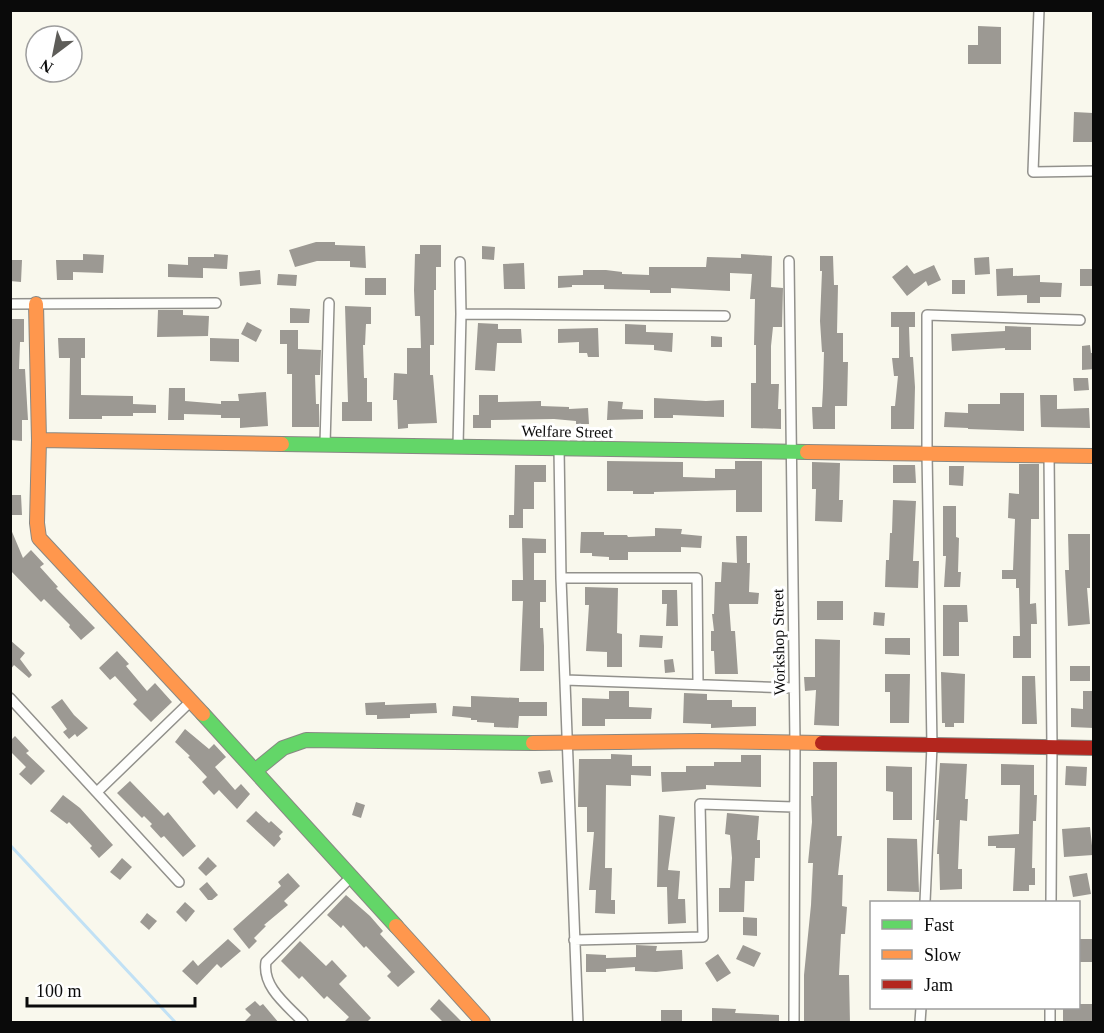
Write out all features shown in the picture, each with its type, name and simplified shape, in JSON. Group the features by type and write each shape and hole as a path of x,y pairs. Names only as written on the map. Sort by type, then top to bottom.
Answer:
{"street":[{"path":"1039,10 1033,172 1094,171"},
{"name":"Workshop Street","path":"789,261 795,743 794,1023"},
{"path":"458,446 460,262"},
{"path":"10,304 216,303"},
{"path":"325,444 329,303"},
{"path":"36,304 39,440 37,524 39,538 256,770 483,1023"},
{"path":"461,314 725,316"},
{"path":"925,901 932,746 927,315 1080,320"},
{"name":"Welfare Street","path":"39,440 1094,456"},
{"path":"559,447 561,578 578,1023"},
{"path":"1049,455 1051,901"},
{"path":"561,578 698,578 698,684"},
{"path":"565,680 793,688"},
{"path":"10,698 179,882"},
{"path":"97,792 191,701"},
{"path":"256,770 283,748 306,740 567,744 700,741 1094,748"},
{"path":"574,940 703,937 700,804 794,807"},
{"path":"303,1023 268,984 264,972 266,962 352,876"}],"building":[{"path":"978,26 1001,27 1001,64 968,64 968,45 978,45"},
{"path":"1074,112 1093,113 1093,142 1073,142"},
{"path":"316,242 365,246 366,268 350,267 350,261 317,261 295,267 289,250"},
{"path":"420,245 441,245 441,267 436,267 436,290 434,290 434,345 430,345 430,375 433,375 437,423 408,424 408,428 398,429 397,400 393,400 394,373 407,374 407,348 421,348 420,316 415,316 414,290 415,254 420,254"},
{"path":"482,246 495,247 494,260 482,259"},
{"path":"83,254 104,255 103,273 73,272 73,280 57,280 56,260 83,260"},
{"path":"214,254 228,255 227,269 203,268 203,278 168,277 168,264 188,265 188,257 214,257"},
{"path":"741,254 772,256 771,287 783,288 782,327 773,327 771,346 771,384 779,384 778,409 781,409 781,429 751,428 751,383 756,383 755,299 750,299 752,274 730,273 730,291 671,288 671,293 650,293 650,290 604,289 604,285 572,285 572,287 558,288 558,276 583,275 583,270 649,275 649,267 706,267 707,257 741,258"},
{"path":"820,256 833,256 834,285 838,285 837,333 843,333 843,362 848,362 847,406 835,406 835,429 813,429 812,407 822,407 823,388 824,352 822,352 820,321 822,271 820,271"},
{"path":"989,257 990,274 975,275 974,258"},
{"path":"10,260 22,260 21,282 10,281"},
{"path":"524,263 525,289 504,289 503,264"},
{"path":"907,265 914,274 934,265 941,280 928,286 926,281 907,296 892,277"},
{"path":"1013,268 1013,276 1040,275 1040,282 1062,283 1061,297 1040,297 1040,303 1027,303 1027,295 997,296 996,269"},
{"path":"1080,269 1094,269 1094,286 1080,286"},
{"path":"260,270 261,284 240,286 239,272"},
{"path":"278,274 297,275 296,286 277,285"},
{"path":"365,278 386,278 386,295 365,295"},
{"path":"952,280 965,280 965,294 952,294"},
{"path":"345,306 371,307 371,324 366,324 365,345 363,345 364,378 367,378 367,402 372,402 372,421 342,421 342,402 348,402"},
{"path":"290,308 310,309 309,323 290,323"},
{"path":"158,310 183,310 183,315 209,316 208,336 157,337"},
{"path":"891,312 915,312 915,327 909,327 910,357 913,357 915,387 914,429 891,429 891,406 895,406 898,376 894,376 892,358 899,358 899,327 891,327"},
{"path":"10,319 24,319 24,342 20,342 19,369 25,369 28,420 22,420 22,441 10,440"},
{"path":"247,322 262,330 256,342 241,334"},
{"path":"478,323 498,324 498,329 521,329 522,343 497,343 495,371 475,370"},
{"path":"625,324 646,325 646,332 673,333 672,352 654,350 654,345 625,344"},
{"path":"1005,326 1031,327 1031,350 1005,350 1005,348 952,351 951,334 1005,331"},
{"path":"598,328 599,357 588,357 587,353 579,353 579,342 558,343 558,329"},
{"path":"280,330 298,330 298,349 321,350 320,375 315,375 319,427 292,427 292,374 287,374 287,344 280,344"},
{"path":"711,336 722,337 722,347 711,347"},
{"path":"58,338 85,338 85,358 81,358 81,395 133,396 133,404 156,405 156,413 102,416 102,419 69,419 70,358 59,358"},
{"path":"210,338 239,339 239,362 210,361"},
{"path":"1090,345 1091,353 1094,353 1094,369 1082,370 1082,346"},
{"path":"1073,378 1088,378 1089,390 1074,391"},
{"path":"169,388 185,388 185,401 221,404 221,401 239,401 238,394 266,392 268,426 240,428 240,418 221,418 221,415 184,414 184,420 168,420"},
{"path":"1000,393 1024,393 1024,431 944,427 945,412 968,413 968,404 1000,404"},
{"path":"479,395 498,395 498,402 541,401 541,406 569,407 569,409 588,408 589,424 576,424 576,421 554,419 491,420 491,428 473,428 473,415 479,415"},
{"path":"1040,395 1057,395 1057,409 1089,408 1090,428 1041,427"},
{"path":"654,398 724,400 724,417 673,415 673,418 654,418"},
{"path":"608,401 623,402 622,409 643,410 643,419 607,420"},
{"path":"607,461 683,462 683,477 715,478 715,469 735,469 735,461 762,461 762,512 736,512 736,490 654,492 654,494 607,491"},
{"path":"812,462 840,463 839,500 843,500 842,522 815,521 816,489 812,489"},
{"path":"1019,464 1039,464 1039,519 1031,519 1030,604 1036,603 1037,624 1031,624 1031,658 1013,658 1013,636 1020,636 1019,588 1016,588 1016,579 1002,579 1002,570 1013,570 1015,519 1008,518 1009,493 1019,494"},
{"path":"515,465 546,465 546,482 534,482 534,509 523,509 523,528 509,528 509,515 514,515"},
{"path":"893,465 915,465 916,483 893,483"},
{"path":"949,466 964,466 963,486 949,485"},
{"path":"10,495 21,495 22,515 10,515"},
{"path":"893,500 916,501 913,561 919,561 918,588 885,587 886,560 889,560 890,533 892,533"},
{"path":"943,506 956,506 960,587 944,587 946,556 943,556"},
{"path":"10,527 23,558 31,550 44,564 40,567 58,587 56,588 95,628 81,640 69,627 70,625 44,599 41,602 10,570"},
{"path":"655,528 682,529 681,534 702,536 701,548 681,547 681,552 628,552 628,560 609,560 609,557 580,553 581,532 604,532 604,535 627,535 628,537 655,536"},
{"path":"1068,534 1090,534 1090,588 1087,588 1090,624 1068,626 1065,570 1069,570"},
{"path":"736,536 747,536 747,563 750,563 749,592 759,593 758,604 729,604 731,631 735,631 738,674 715,674 714,651 711,651 711,631 714,631 712,614 714,614 715,582 721,582 722,562 737,563"},
{"path":"522,538 546,539 546,553 534,553 534,580 546,580 546,602 540,602 544,671 520,671 523,601 512,601 512,580 523,580"},
{"path":"585,587 618,588 617,633 622,634 622,667 607,667 607,652 586,651 589,605 585,605"},
{"path":"662,590 677,590 678,626 666,626 667,604 662,604"},
{"path":"817,601 843,601 843,620 817,620"},
{"path":"943,605 967,605 968,622 959,622 959,656 943,656"},
{"path":"874,612 885,613 884,626 873,625"},
{"path":"640,635 663,636 662,648 639,647"},
{"path":"885,638 910,638 910,655 885,654"},
{"path":"815,639 840,640 839,726 814,725 816,690 805,691 804,677 815,677"},
{"path":"10,640 25,653 20,659 32,675 29,678 14,665 10,670"},
{"path":"117,651 147,691 155,683 172,702 151,722 133,704 137,700 115,676 110,680 99,668"},
{"path":"673,659 675,672 665,673 664,660"},
{"path":"1070,666 1090,666 1090,681 1070,681"},
{"path":"941,672 965,674 964,723 954,723 954,727 945,727 945,723 942,723"},
{"path":"885,674 910,674 909,723 890,723 890,692 885,692"},
{"path":"1022,676 1035,676 1037,724 1022,724"},
{"path":"609,691 629,691 629,707 652,708 651,719 605,719 605,726 582,726 582,698 609,699"},
{"path":"1083,691 1094,691 1094,728 1071,727 1071,708 1083,709"},
{"path":"684,693 707,694 707,700 732,700 732,707 756,707 756,726 711,728 711,724 683,723"},
{"path":"471,696 519,698 519,702 547,702 547,716 519,716 518,728 494,727 494,723 477,722 471,718 452,716 453,706 471,707"},
{"path":"62,699 88,728 77,737 75,734 69,739 63,732 67,729 51,707"},
{"path":"385,702 385,705 436,703 437,713 410,714 410,718 377,719 377,715 366,715 365,703"},
{"path":"185,729 209,749 214,744 226,757 215,767 235,790 241,784 250,794 237,809 219,790 214,795 202,782 207,777 175,742"},
{"path":"15,736 29,751 26,753 45,771 31,785 19,774 26,767 10,751 10,741"},
{"path":"611,754 632,755 632,766 651,766 651,776 631,775 631,786 606,785 605,868 612,868 611,900 615,900 615,914 595,913 596,890 589,890 594,832 587,832 587,807 578,807 579,759 611,759"},
{"path":"741,755 761,755 761,787 706,785 706,789 662,792 661,772 686,772 686,766 714,766 714,762 741,762"},
{"path":"813,762 837,762 837,836 842,836 838,875 843,875 842,906 847,907 845,934 841,934 839,975 849,975 850,1023 804,1023 804,975 813,863 808,863 812,822"},
{"path":"940,763 967,764 965,799 968,799 967,821 960,820 958,869 962,869 962,889 940,890 939,854 937,854 939,820 936,820"},
{"path":"1001,764 1034,765 1034,795 1037,795 1036,821 1033,821 1032,868 1035,868 1035,885 1029,885 1029,891 1013,891 1015,848 988,846 988,836 1019,834 1020,785 1001,785"},
{"path":"886,766 912,767 912,820 893,820 893,792 886,791"},
{"path":"1066,766 1087,767 1086,786 1065,785"},
{"path":"550,770 553,782 541,784 538,772"},
{"path":"130,781 164,816 168,812 196,846 183,857 164,836 161,838 144,816 142,818 117,793"},
{"path":"63,795 80,808 113,845 99,858 90,848 92,846 69,822 67,824 50,811"},
{"path":"356,802 365,805 361,818 352,815"},
{"path":"256,811 283,832 279,836 281,839 274,847 246,821"},
{"path":"727,813 759,816 757,840 760,840 760,858 755,858 754,881 745,881 744,912 719,912 719,888 730,888 732,858 730,835 725,834"},
{"path":"659,815 675,817 668,870 680,871 678,899 685,899 686,923 668,924 667,887 657,887"},
{"path":"1090,827 1093,855 1064,857 1062,829"},
{"path":"887,838 917,839 919,892 887,891"},
{"path":"208,857 217,866 206,876 198,868"},
{"path":"122,858 132,867 120,880 110,872"},
{"path":"288,873 300,886 284,901 288,905 264,925 266,926 254,938 257,941 249,949 233,929 281,886 278,882"},
{"path":"1087,873 1091,894 1073,897 1069,876"},
{"path":"207,882 218,895 212,900 208,900 199,889"},
{"path":"346,895 370,916 383,931 380,934 415,972 398,987 387,976 391,972 366,946 364,948 343,925 341,928 327,915"},
{"path":"185,902 195,911 186,922 176,912"},
{"path":"147,913 157,921 149,930 140,922"},
{"path":"743,917 757,918 757,936 743,935"},
{"path":"228,939 241,951 221,968 217,964 197,985 182,971 193,960 198,966"},
{"path":"1080,939 1093,939 1093,962 1080,962"},
{"path":"300,941 326,966 332,960 347,976 339,984 371,1018 366,1023 343,1023 349,1017 327,996 324,999 302,976 299,979 281,961"},
{"path":"636,945 657,946 656,951 682,950 683,969 656,972 635,971 635,967 606,969 606,972 586,972 586,954 606,955 606,958 636,957"},
{"path":"743,945 761,953 754,967 736,959"},
{"path":"718,954 731,973 717,982 705,963"},
{"path":"439,999 463,1023 444,1023 430,1009"},
{"path":"255,1001 260,1006 263,1004 279,1023 243,1023 251,1015 245,1009"},
{"path":"1080,1004 1094,1004 1094,1023 1063,1023 1063,1009 1080,1009"},
{"path":"712,1008 736,1009 735,1013 779,1015 779,1023 712,1023"},
{"path":"661,1010 682,1010 682,1023 661,1023"}],"waterway":[{"path":"10,845 175,1022"}],"traffic: fast":[{"path":"282,444 807,452"},
{"path":"203,714 396,926"},
{"path":"256,770 283,748 306,740 533,743"}],"traffic: slow":[{"path":"36,304 39,440 37,523 39,538 203,714"},
{"path":"39,440 282,444"},
{"path":"807,452 1094,456"},
{"path":"533,743 700,741 822,743"},
{"path":"396,926 483,1022"}],"traffic: jam":[{"path":"822,743 1094,748"}]}
